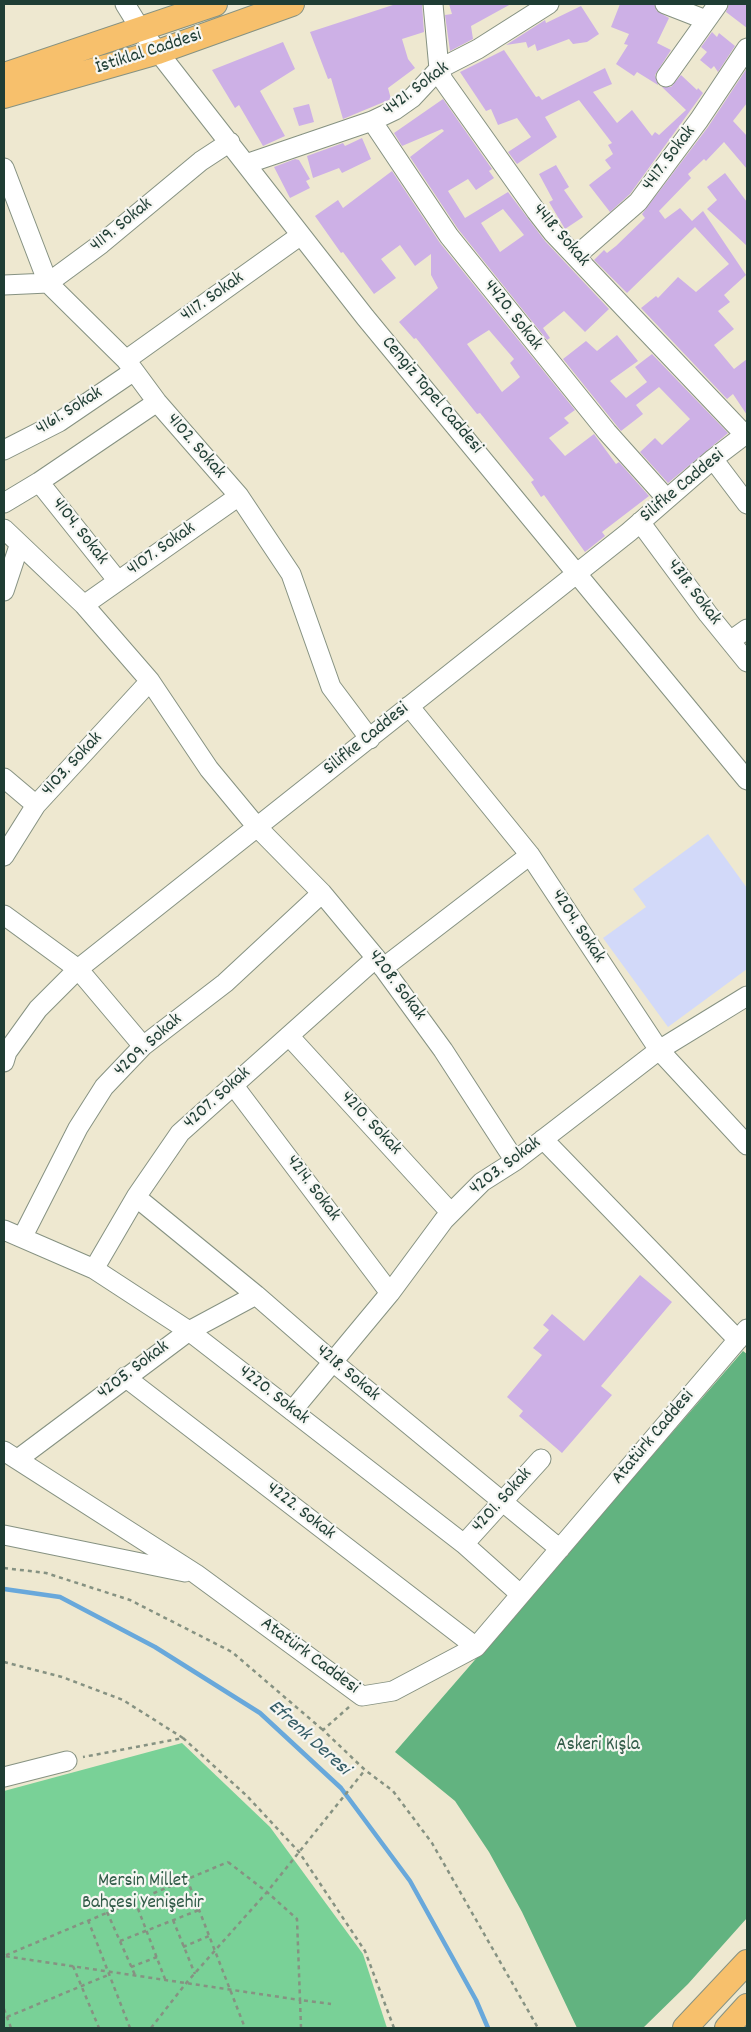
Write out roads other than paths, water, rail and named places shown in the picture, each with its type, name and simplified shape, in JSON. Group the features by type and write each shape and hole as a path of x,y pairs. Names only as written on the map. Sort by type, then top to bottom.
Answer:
{"main road":[{"name":"İstiklal Caddesi","path":"4,75 215,4"},
{"name":"İstiklal Caddesi","path":"4,96 158,52 292,4"},
{"path":"685,2028 747,1962"},
{"path":"727,2028 747,2006"}],"street":[{"name":"Cengiz Topel Caddesi","path":"125,4 141,30 230,142 301,236 575,573 747,780"},
{"name":"4418. Sokak","path":"433,4 439,69 443,80 536,211 576,256 746,434"},
{"name":"4421. Sokak","path":"246,164 372,121 412,98 439,69 478,50 549,4"},
{"path":"665,4 706,20"},
{"path":"666,77 718,4"},
{"name":"4417. Sokak","path":"576,256 638,202 699,120 747,48"},
{"name":"4420. Sokak","path":"372,121 455,244 606,432 667,500"},
{"name":"4119. Sokak","path":"48,283 101,244 201,161 230,142"},
{"name":"4102. Sokak","path":"4,168 48,283 130,365 157,402 239,496 291,574 331,687 370,739"},
{"name":"4117. Sokak","path":"130,365 301,236"},
{"path":"4,285 48,283"},
{"name":"4161. Sokak","path":"4,450 59,422 130,365"},
{"path":"4,503 39,482 157,402"},
{"name":"Silifke Caddesi","path":"5,1057 38,1009 78,969 370,739 640,522 713,459 746,434"},
{"path":"713,459 747,504"},
{"name":"4104. Sokak","path":"39,482 118,581"},
{"name":"4107. Sokak","path":"84,605 239,496"},
{"name":"4318. Sokak","path":"640,522 747,662"},
{"name":"4208. Sokak","path":"4,529 19,546 84,605 150,680 209,769 257,827 322,893 380,963 443,1050 515,1161"},
{"path":"4,591 19,546"},
{"path":"730,641 747,629"},
{"name":"4103. Sokak","path":"4,856 36,805 150,680"},
{"name":"4204. Sokak","path":"409,706 530,855 659,1050 747,1145"},
{"path":"4,778 36,805"},
{"name":"4207. Sokak","path":"94,1269 136,1196 180,1133 289,1036 380,963 530,855"},
{"name":"4209. Sokak","path":"22,1236 78,1128 104,1087 143,1046 225,983 322,893"},
{"path":"4,915 78,969 143,1046"},
{"name":"4203. Sokak","path":"292,1411 390,1293 452,1213 482,1182 515,1161 659,1050 745,1001"},
{"name":"4210. Sokak","path":"289,1036 452,1213"},
{"name":"4214. Sokak","path":"234,1086 390,1293"},
{"path":"543,1139 743,1334"},
{"name":"4218. Sokak","path":"136,1196 256,1295 333,1362 560,1549"},
{"name":"4220. Sokak","path":"4,1230 22,1236 94,1269 189,1330 464,1544 520,1594"},
{"name":"4205. Sokak","path":"11,1455 125,1377 189,1330 256,1295"},
{"name":"Atatürk Caddesi","path":"11,1455 196,1574 362,1696 393,1691 476,1647 743,1334"},
{"name":"4222. Sokak","path":"125,1377 476,1647"},
{"name":"4201. Sokak","path":"464,1544 541,1459"},
{"path":"4,1535 196,1574"},
{"path":"4,1777 67,1760"}],"waterway":[{"name":"Efrenk Deresi","path":"4,1589 60,1597 155,1647 260,1713 341,1788 410,1881 476,2000 488,2028"}],"park label":[{"name":"Askeri Kışla","path":"598,1746"},
{"name":"Mersin Millet Bahçesi Yenişehir","path":"143,1893"}]}
